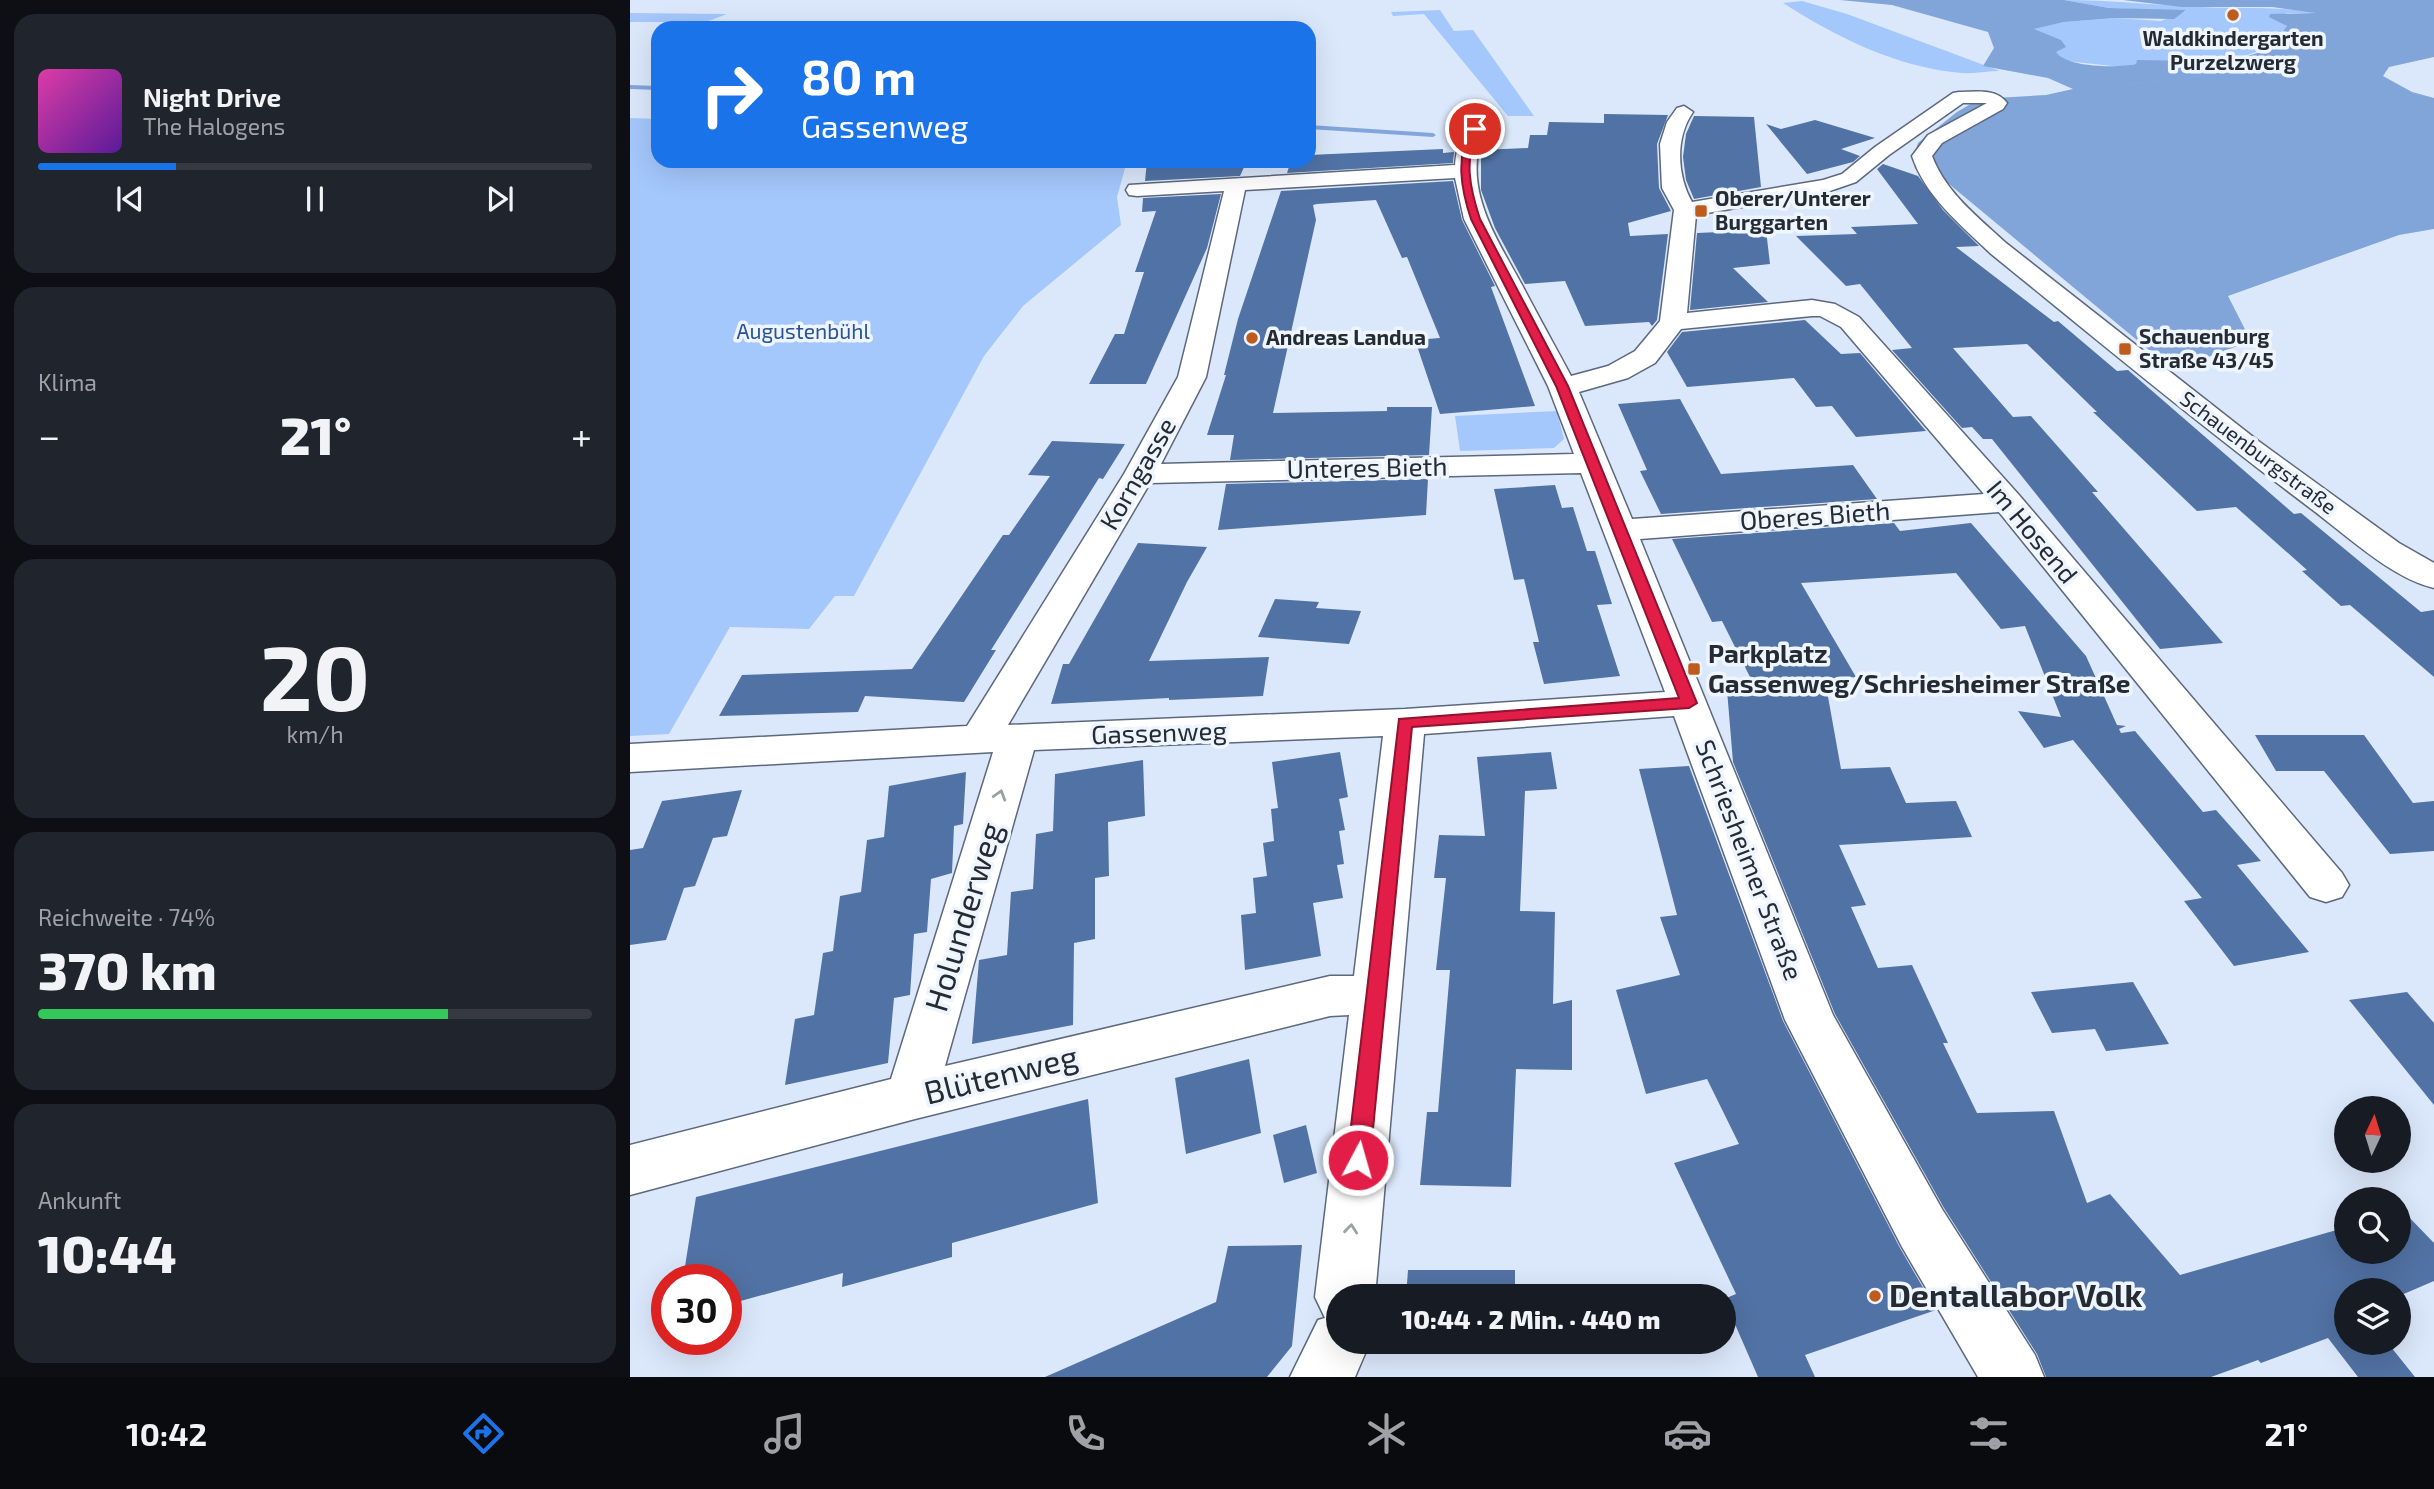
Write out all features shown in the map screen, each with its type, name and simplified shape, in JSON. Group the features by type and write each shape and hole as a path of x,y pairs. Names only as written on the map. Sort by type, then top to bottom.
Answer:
{"street":[{"name":"Schauenburgstraße","path":"1685,210 1827,186 1849,178 1959,97 1982,95 1995,99 1997,105 1935,139 1922,156 1932,178 1972,223 1998,248 2246,446 2387,550 2434,578"},
{"path":"1562,386 1590,382 1618,372 1646,357 1673,322 1685,210 1673,188 1670,144 1676,122 1684,112"},
{"name":"Schriesheimer Straße","path":"1475,129 1469,140 1464,171 1467,194 1475,219 1562,386 1689,703 1810,1020 1922,1228 2013,1377"},
{"path":"1137,190 1464,171"},
{"name":"Korngasse","path":"998,739 1192,377 1236,184"},
{"name":"Im Hosend","path":"1673,322 1787,308 1826,309 1850,323 2008,502 2326,885"},
{"name":"Unteres Bieth","path":"1140,474 1594,463"},
{"name":"Oberes Bieth","path":"1621,530 2008,502"},
{"name":"Gassenweg","path":"631,760 998,739 1405,722 1689,703"},
{"path":"1346,1284 1405,722"},
{"name":"Holunderweg","path":"915,1096 919,1068 998,739"},
{"name":"Blütenweg","path":"630,1170 915,1096 1330,996 1375,995"},
{"path":"1321,1377 1333,1354"}],"green space":[{"path":"2064,0 2320,13 2285,13 2288,41 2230,61 2138,60 2136,64 2122,67 2066,61 2033,29 2064,22 2115,18 2161,21 2186,11 2109,8"},
{"path":"1802,1 1847,14 2000,71 1962,73 1891,58 1824,28 1783,3"},
{"path":"1440,10 1454,31 1473,30 1534,116 1508,116 1424,14 1393,16 1391,12"},
{"path":"630,13 727,14 709,21 630,22"},
{"name":"Augustenbühl","path":"630,118 651,119 651,168 1125,168 1117,197 1121,225 1023,306 984,356 854,596 835,596 809,629 730,627 669,734 630,736"},
{"path":"1557,411 1564,439 1554,448 1460,451 1455,416"}],"shaded area":[{"path":"1840,0 2064,0 2109,8 2186,10 2174,19 2115,18 2064,22 2034,29 2061,40 2066,47 2056,52 2062,57 2081,64 2117,66 2136,64 2137,60 2230,61 2287,41 2281,34 2287,26 2269,17 2270,14 2316,13 2272,7 2182,7 2123,0 2434,0 2434,57 2389,67 2383,76 2412,92 2434,98 2434,229 2399,235 2228,296 2251,341 2173,370 1914,155 1918,143 1957,112 1979,99 2046,95 2073,89 2048,78 1983,66 1994,48 1988,32 1892,5"}],"building":[{"path":"1604,114 1668,115 1657,144 1659,188 1671,211 1628,223 1630,236 1668,234 1657,320 1652,326 1649,322 1585,326 1565,281 1525,284 1495,228 1481,190 1481,150 1528,148 1530,135 1547,135 1549,122 1604,123"},
{"path":"1694,116 1754,117 1761,187 1694,199 1686,180 1683,157 1686,134"},
{"path":"1815,120 1875,138 1841,149 1860,156 1853,162 1807,174 1766,124 1781,129"},
{"path":"1443,149 1443,153 1454,152 1453,163 1287,173 1289,168 1316,168 1316,155"},
{"path":"1883,164 1918,176 1943,210 1979,246 1956,247 2054,322 2058,321 2117,371 2128,370 2294,514 2301,513 2421,612 2434,610 2434,677 2350,605 2341,606 2302,571 2307,570 2236,507 2197,511 2093,412 2097,412 2027,344 1953,348 2013,417 2031,416 2098,492 2092,492 2223,643 2160,649 1992,439 1983,439 1972,427 1962,428 1892,350 1912,348 1860,284 1846,286 1796,236 1857,234 1851,227 1918,224 1877,169"},
{"path":"1146,168 1244,168 1240,176 1145,181"},
{"path":"1453,181 1462,220 1495,286 1491,287 1535,406 1440,414 1415,340 1440,338 1407,257 1402,258 1376,200 1317,204 1313,205 1316,220 1273,413 1387,411 1387,407 1432,407 1429,455 1230,460 1234,435 1207,435 1226,375 1238,319 1281,191"},
{"path":"1221,194 1207,248 1146,384 1089,384 1115,334 1124,334 1144,272 1135,272 1156,211 1142,212 1143,198"},
{"path":"1766,230 1770,264 1733,268 1768,302 1690,310 1697,233"},
{"path":"1805,320 1841,354 1860,353 1926,431 1856,437 1832,406 1816,407 1794,378 1687,387 1667,352 1682,332"},
{"path":"1680,399 1721,474 1853,465 1877,499 1661,514 1640,471 1647,470 1618,404"},
{"path":"1052,441 1125,444 1103,479 1099,478 991,650 996,650 964,702 865,696 858,712 719,716 742,675 912,669 1003,535 1009,535 1050,476 1028,475"},
{"path":"1428,479 1426,515 1218,530 1226,484"},
{"path":"1555,485 1562,508 1573,507 1587,551 1595,551 1612,604 1597,605 1620,676 1544,684 1533,642 1539,642 1524,579 1514,580 1494,489"},
{"path":"1894,523 1900,531 1971,523 2086,656 2117,725 2126,726 2119,729 2121,733 2135,731 2203,812 2216,810 2261,861 2237,865 2309,952 2234,966 2184,901 2202,898 2073,740 2044,748 2018,711 2061,717 2025,626 2001,629 1956,573 1801,583 1856,677 1825,680 1841,769 1890,767 1906,803 1956,801 1972,837 1839,845 1866,905 1851,907 1878,968 1912,965 1948,1043 1943,1043 1977,1113 2054,1111 2087,1203 2110,1194 2180,1275 2334,1231 2334,1264 2411,1264 2411,1219 2434,1243 2434,1281 2411,1291 2411,1278 2334,1278 2334,1346 2328,1338 2261,1363 2258,1360 2211,1377 2046,1377 2037,1354 1944,1208 1835,1014 1733,762 1727,690 1757,691 1722,621 1712,622 1672,539"},
{"path":"1138,543 1207,547 1149,661 1269,657 1263,696 1051,704 1063,664 1069,664"},
{"path":"1275,599 1319,602 1316,608 1361,611 1349,644 1258,637"},
{"path":"2255,735 2364,735 2413,803 2434,801 2434,851 2390,854 2324,771 2276,771"},
{"path":"1340,752 1348,797 1339,799 1345,830 1339,831 1344,864 1337,865 1343,898 1313,903 1321,956 1245,970 1241,915 1256,913 1253,878 1267,876 1263,843 1274,841 1271,809 1278,808 1272,762"},
{"path":"1551,752 1557,789 1525,791 1520,911 1555,912 1553,1004 1572,1000 1572,1070 1516,1069 1511,1187 1420,1185 1427,1112 1438,1112 1450,970 1436,970 1446,878 1434,878 1439,835 1485,836 1477,757"},
{"path":"1143,760 1145,816 1108,822 1109,876 1095,878 1095,939 1074,943 1073,1025 972,1044 979,960 1007,955 1011,892 1033,889 1036,834 1053,831 1055,774"},
{"path":"1689,766 1783,1021 1900,1248 1936,1310 1805,1355 1815,1377 1758,1377 1736,1327 1736,1284 1731,1284 1674,1163 1739,1144 1707,1079 1646,1094 1616,990 1680,975 1660,917 1677,915 1639,769"},
{"path":"966,772 963,824 954,826 952,873 931,879 927,932 914,934 910,995 894,998 888,1063 785,1085 795,1019 814,1015 823,953 833,951 840,896 861,892 867,840 884,837 889,786"},
{"path":"742,790 727,836 713,838 695,886 684,888 666,940 630,945 630,850 643,848 662,801"},
{"path":"2133,982 2169,1044 2106,1051 2095,1029 2052,1033 2031,992"},
{"path":"2407,992 2434,1023 2434,1105 2349,1000"},
{"path":"1249,1059 1261,1133 1186,1154 1175,1078"},
{"path":"1088,1099 1098,1203 952,1243 952,1257 842,1287 843,1273 742,1301 742,1264 685,1264 696,1197"},
{"path":"1306,1125 1317,1173 1284,1183 1273,1135"},
{"path":"1302,1245 1292,1346 1267,1377 1045,1377 1216,1302 1228,1246"},
{"path":"1408,1270 1515,1270 1515,1284 1407,1284"},
{"path":"2341,1355 2397,1355 2415,1377 2358,1377"}],"waterway":[{"path":"2393,25 2425,0"},
{"path":"2085,88 2245,69"},
{"path":"630,87 651,88"},
{"path":"1316,127 1433,135"}],"place":[{"name":"Waldkindergarten Purzelzwerg","path":"2233,15"},
{"name":"Oberer/Unterer Burggarten","path":"1701,211"},
{"name":"Andreas Landua","path":"1252,338"},
{"name":"Schauenburg Straße 43/45","path":"2125,349"},
{"name":"Parkplatz Gassenweg/Schriesheimer Straße","path":"1694,669"},
{"name":"Dentallabor Volk","path":"1875,1296"}],"route":[{"path":"1358,1160 1405,722 1689,703 1562,386 1475,219 1467,194 1464,171 1469,140 1475,129"}]}
